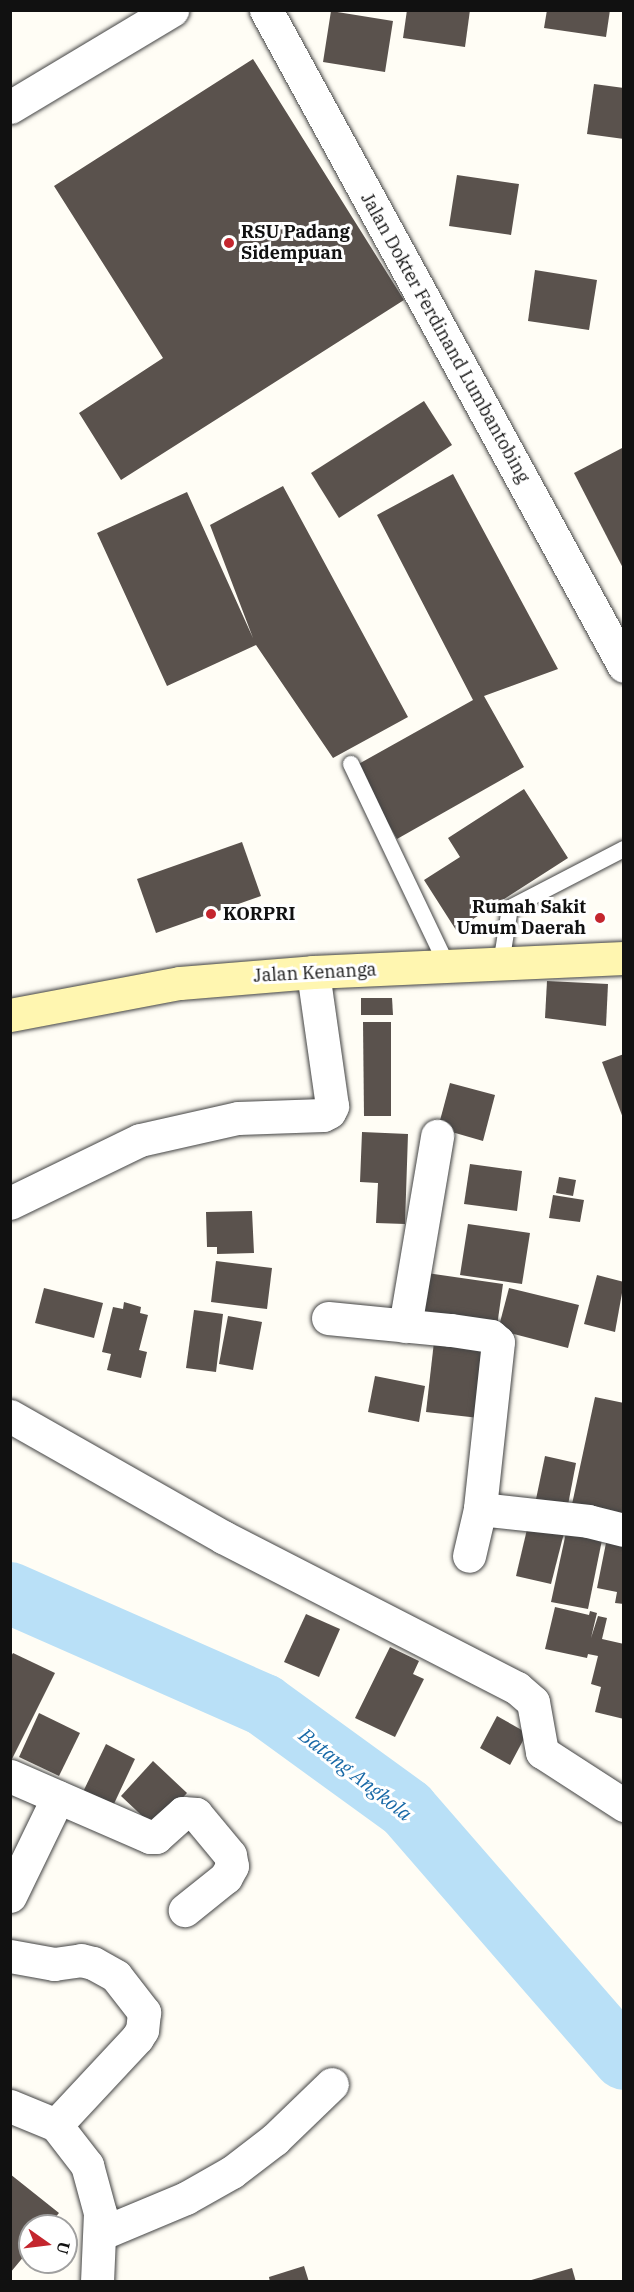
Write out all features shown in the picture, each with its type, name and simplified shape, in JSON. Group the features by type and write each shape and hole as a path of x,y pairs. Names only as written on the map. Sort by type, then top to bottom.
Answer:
{"street":[{"path":"10,107 172,10"},
{"name":"Jalan Dokter Ferdinand Lumbantobing","path":"266,10 624,666"},
{"name":"Jalan Kenanga","path":"10,1015 180,983 313,972 624,958"},
{"path":"10,1203 140,1140 238,1118 323,1115 329,1112 331,1098 313,972"},
{"path":"405,1326 437,1136"},
{"path":"327,1318 473,1333 498,1342 480,1509 469,1556"},
{"path":"10,1416 223,1537 517,1688 533,1702 542,1752 624,1805"},
{"path":"480,1509 588,1521 624,1530"},
{"path":"10,1776 150,1837 156,1837 183,1813 196,1814 230,1855 232,1866 226,1877 185,1910"},
{"path":"10,1896 58,1797"},
{"path":"10,1956 54,1964 81,1960 93,1963 116,1976 144,2012 142,2030 137,2038 56,2125"},
{"path":"100,2234 186,2198 232,2172 275,2139 332,2084"},
{"path":"10,2106 56,2125 87,2165 97,2193 100,2234 97,2282"}],"lane":[{"path":"351,764 448,967"},
{"path":"501,964 510,908 624,849"}],"building":[{"path":"407,10 470,10 465,47 403,38"},
{"path":"547,10 610,10 606,37 544,28"},
{"path":"331,11 393,21 385,72 323,62"},
{"name":"RSU Padang Sidempuan","path":"253,59 404,300 121,480 79,413 163,358 54,186"},
{"path":"594,84 624,88 624,139 587,134"},
{"path":"457,175 519,184 511,235 449,226"},
{"path":"535,270 597,280 589,330 528,321"},
{"path":"424,401 452,445 339,518 311,473"},
{"path":"624,447 624,570 574,473"},
{"path":"453,474 558,669 484,696 524,767 397,839 355,766 473,700 377,515"},
{"path":"283,486 408,717 333,758 256,645 167,686 97,533 187,492 253,638 210,525"},
{"path":"524,789 568,858 456,930 424,880 460,857 448,838"},
{"path":"242,842 261,896 156,933 137,879"},
{"path":"547,981 608,984 606,1026 545,1018"},
{"path":"361,998 392,998 393,1015 361,1015"},
{"path":"363,1022 391,1022 391,1116 364,1116"},
{"path":"624,1054 624,1118 623,1118 602,1062"},
{"path":"450,1083 495,1095 483,1141 438,1128"},
{"path":"362,1132 408,1134 405,1224 376,1223 378,1183 360,1182"},
{"path":"470,1164 522,1171 517,1211 464,1204"},
{"path":"559,1177 576,1180 573,1196 556,1193"},
{"path":"553,1195 584,1200 580,1222 549,1218"},
{"path":"252,1211 254,1253 217,1254 217,1247 207,1247 206,1212"},
{"path":"468,1224 530,1233 522,1284 460,1275"},
{"path":"216,1261 272,1268 267,1309 211,1302"},
{"path":"420,1272 503,1284 496,1333 412,1318"},
{"path":"597,1275 624,1282 615,1332 584,1324"},
{"path":"44,1288 103,1303 94,1338 35,1323"},
{"path":"509,1288 579,1305 568,1348 498,1330"},
{"path":"124,1302 141,1307 140,1313 148,1315 139,1350 147,1352 141,1378 107,1370 111,1354 102,1352 113,1307 123,1309"},
{"path":"194,1310 223,1314 216,1372 186,1368"},
{"path":"228,1316 262,1322 253,1370 219,1364"},
{"path":"435,1333 488,1339 479,1418 426,1412"},
{"path":"375,1376 425,1386 419,1422 368,1412"},
{"path":"595,1397 624,1403 624,1520 571,1509"},
{"path":"545,1456 576,1463 567,1510 535,1504"},
{"path":"528,1525 564,1533 551,1584 516,1576"},
{"path":"567,1528 603,1535 588,1609 551,1602"},
{"path":"607,1538 624,1541 624,1604 615,1603 617,1592 597,1588"},
{"path":"555,1607 589,1615 590,1611 597,1613 591,1638 598,1616 607,1618 602,1639 624,1644 624,1719 595,1712 601,1687 591,1684 598,1656 588,1654 587,1658 545,1649"},
{"path":"306,1614 340,1629 319,1677 284,1662"},
{"path":"390,1647 419,1661 413,1674 424,1679 395,1737 355,1718"},
{"path":"13,1653 55,1673 10,1763 10,1658"},
{"path":"39,1713 80,1733 59,1776 19,1757"},
{"path":"497,1716 527,1733 510,1765 480,1748"},
{"path":"106,1744 135,1759 112,1808 82,1794"},
{"path":"153,1761 187,1793 155,1828 121,1796"},
{"path":"10,2174 59,2213 18,2214 18,2263 10,2273"},
{"path":"304,2266 309,2282 270,2282 269,2277"},
{"path":"572,2268 576,2282 528,2282 528,2281"}],"waterway":[{"name":"Batang Angkola","path":"10,1593 264,1705 407,1809 624,2059"}],"place":[{"name":"RSU Padang Sidempuan","path":"229,243"},
{"name":"KORPRI","path":"211,914"},
{"name":"Rumah Sakit Umum Daerah","path":"600,918"}]}
